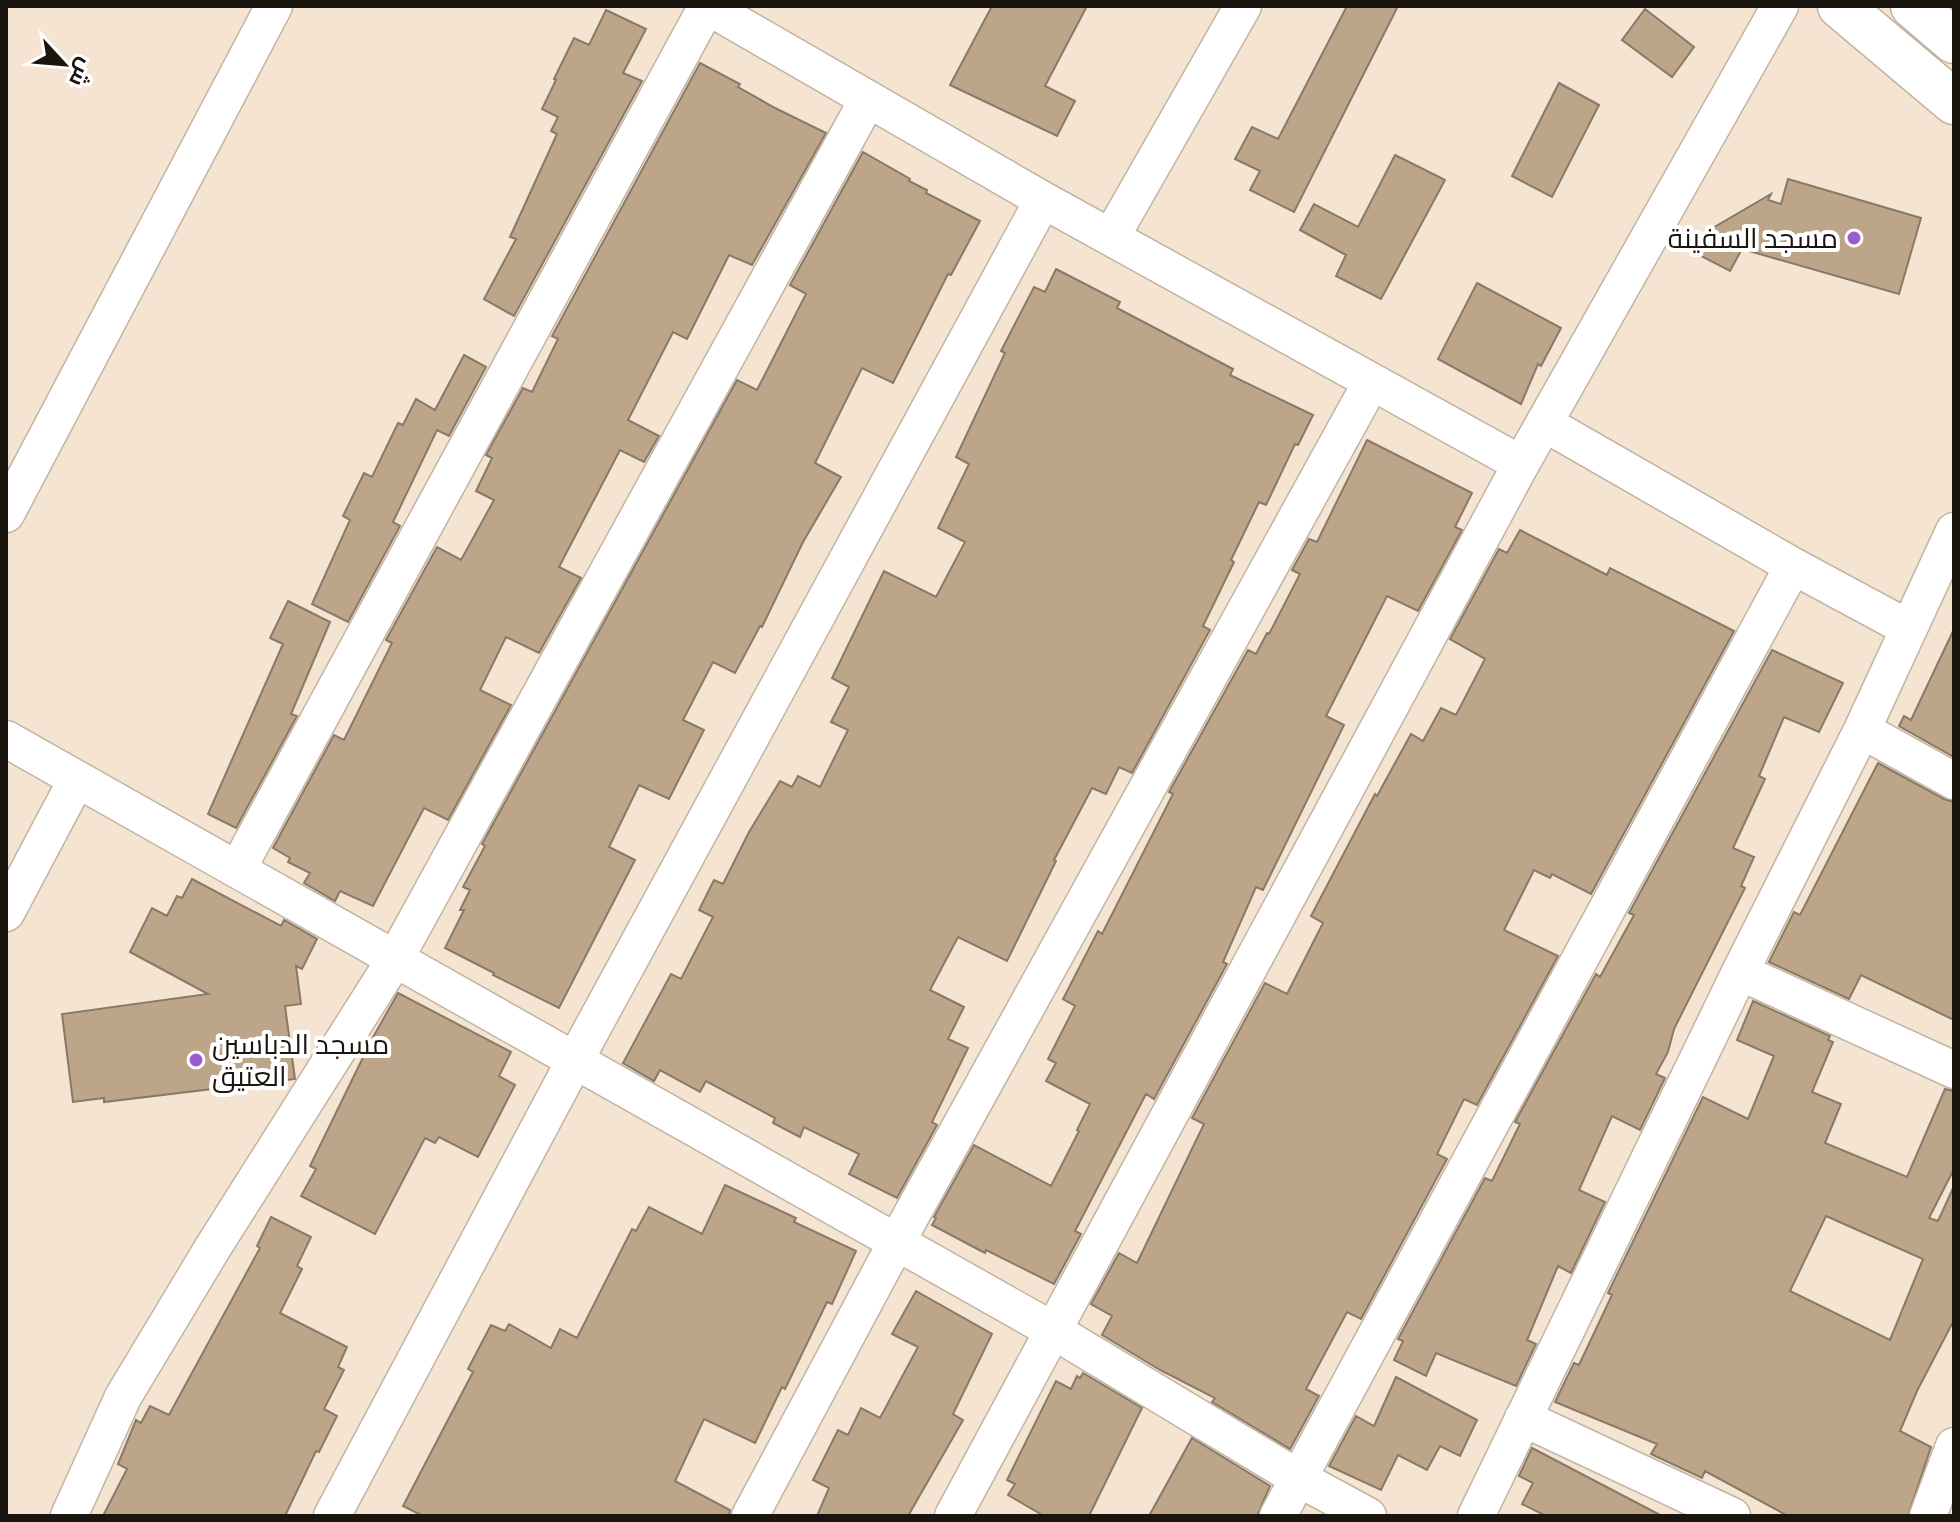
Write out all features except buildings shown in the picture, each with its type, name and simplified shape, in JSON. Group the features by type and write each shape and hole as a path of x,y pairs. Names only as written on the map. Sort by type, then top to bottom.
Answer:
{"main road":[{"path":"1840,6 1954,102"},
{"path":"1913,6 1954,41"}],"street":[{"path":"6,514 274,6"},
{"path":"238,868 707,6 1043,200 1521,464"},
{"path":"1111,237 1243,6"},
{"path":"953,1516 1521,464 1780,6"},
{"path":"69,1516 123,1397 212,1249 395,959 868,99"},
{"path":"332,1516 574,1062 1043,200"},
{"path":"750,1516 896,1243 1371,383"},
{"path":"1544,423 1793,566 1908,628"},
{"path":"1476,1516 1740,972 1862,730 1954,531"},
{"path":"1278,1516 1793,566"},
{"path":"1862,730 1954,781"},
{"path":"6,739 1054,1331 1298,1478 1368,1516"},
{"path":"6,913 77,779"},
{"path":"1740,972 1954,1070"},
{"path":"1523,1418 1732,1516"},
{"path":"1928,1516 1954,1446"}],"place":[{"name":"مسجد السفينة","path":"1854,238"},
{"name":"مسجد الدباسين العتيق","path":"196,1060"}]}
